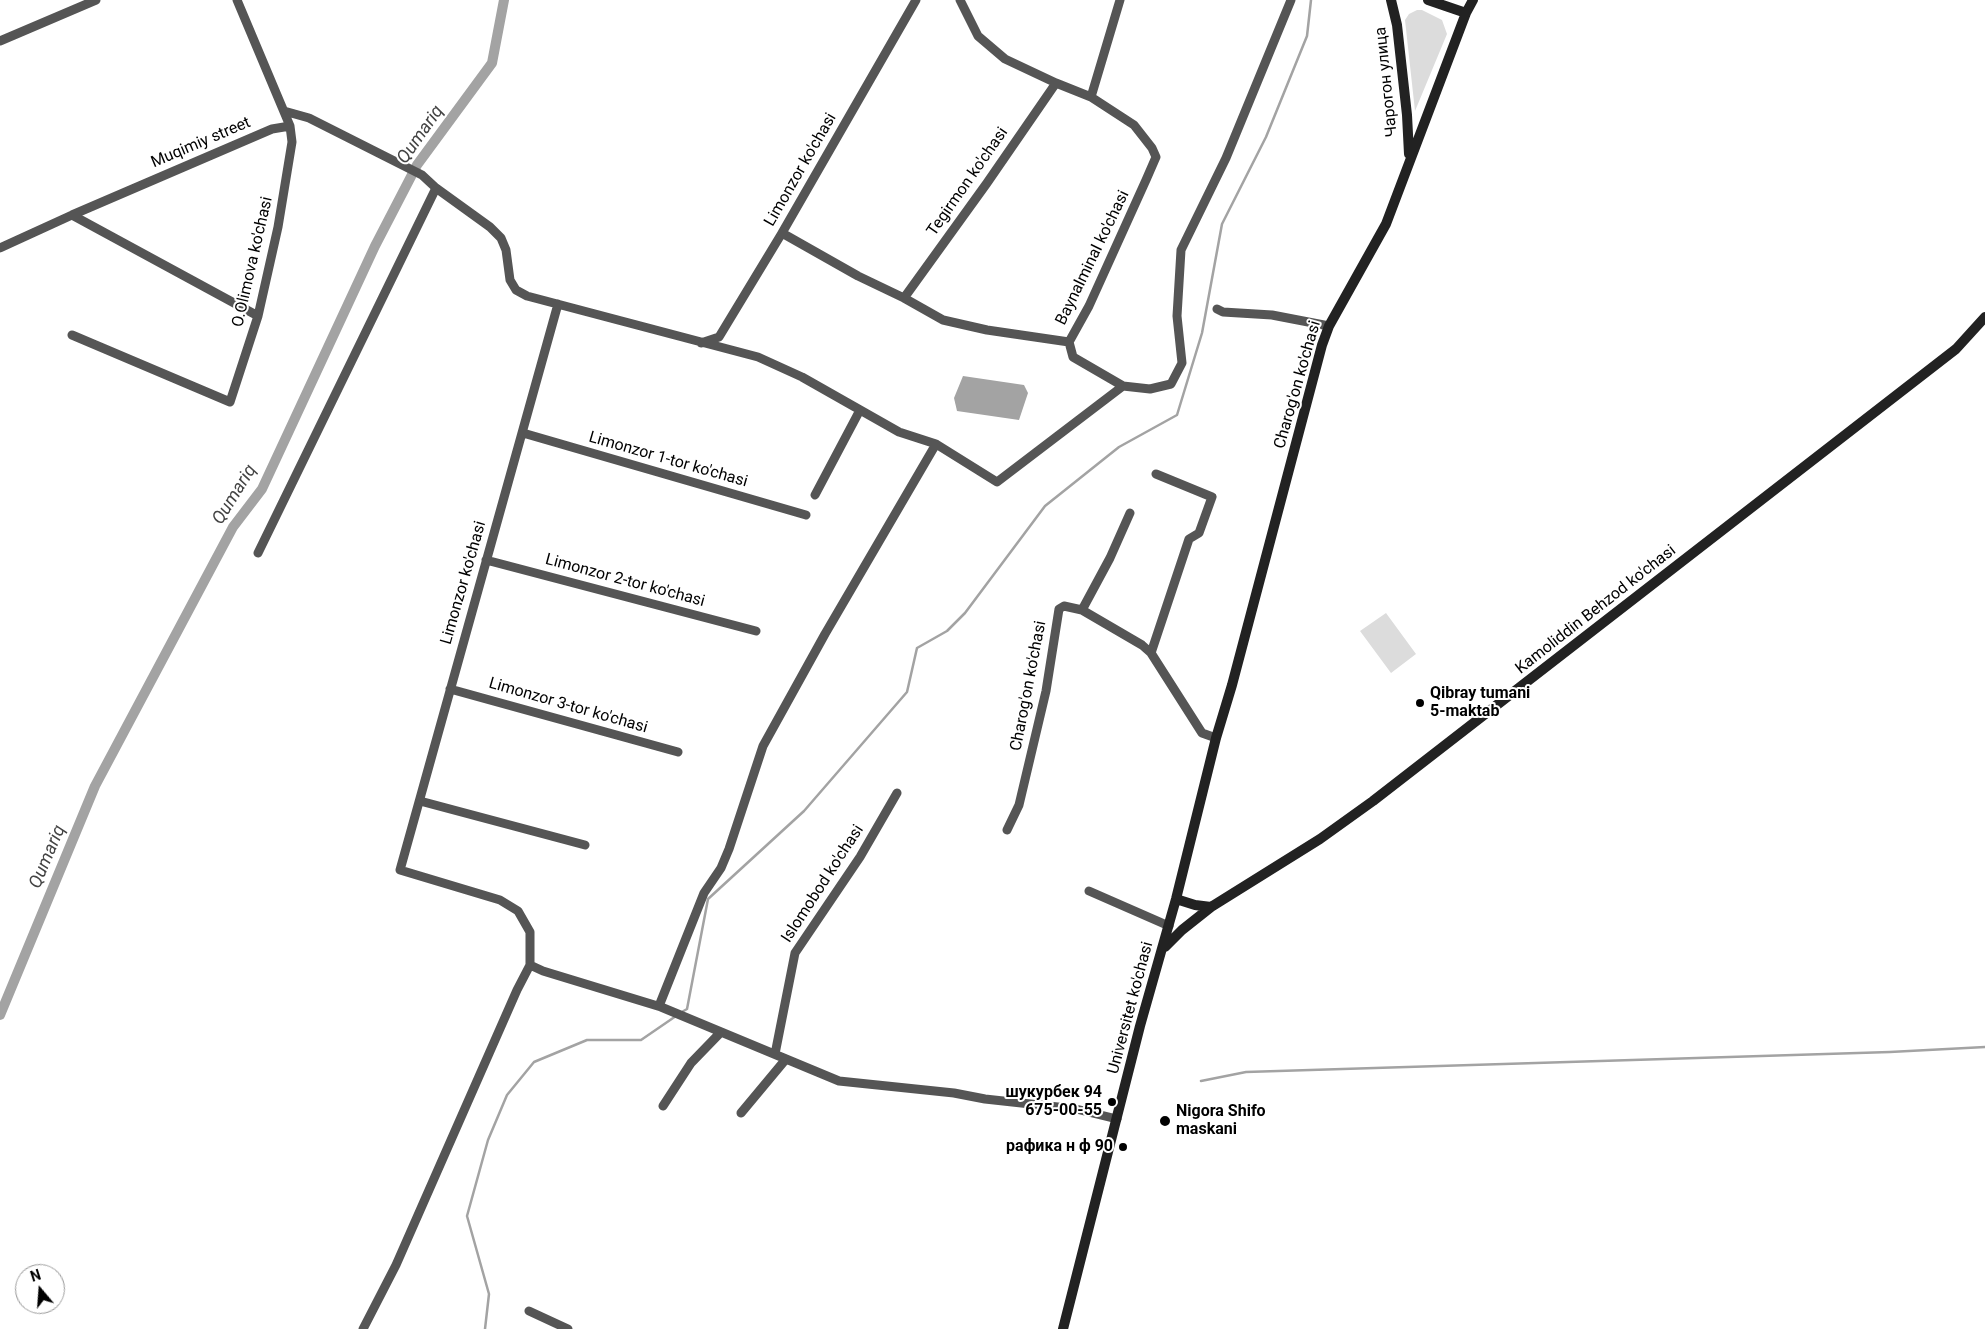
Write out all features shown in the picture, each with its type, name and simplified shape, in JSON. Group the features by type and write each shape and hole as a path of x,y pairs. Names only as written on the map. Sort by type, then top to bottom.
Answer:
{"main road":[{"name":"Чарогон улица","path":"1391,0 1397,25 1408,115 1409,160"},
{"path":"1428,0 1466,13"},
{"name":"Charog'on ko'chasi","path":"1176,899 1216,738 1237,666 1322,345 1329,326 1386,224 1466,13 1473,0"},
{"name":"Kamoliddin Behzod ko'chasi","path":"1164,948 1182,930 1211,907 1320,839 1373,801 1956,349 1985,317"},
{"path":"1176,899 1195,905 1211,907"},
{"name":"Universitet ko'chasi","path":"1063,1329 1118,1119 1140,1026 1164,948 1176,899"}],"street":[{"path":"0,41 96,0"},
{"path":"237,0 290,126"},
{"name":"Limonzor ko'chasi","path":"700,343 719,337 782,233 916,0"},
{"name":"Baynalminal ko'chasi","path":"960,0 978,36 1005,59 1091,97 1134,124 1152,148 1156,157 1089,306 1069,342 1073,357 1123,386 1150,389 1171,384 1182,363 1177,316 1181,250 1226,158 1291,0"},
{"path":"1091,97 1120,0"},
{"name":"Tegirmon ko'chasi","path":"904,298 1056,83"},
{"path":"284,111 309,118 422,175 436,188 490,227 501,238 506,250 510,280 516,290 527,296 758,358 802,377 899,432 936,444 997,482 1123,386"},
{"name":"Muqimiy street","path":"0,248 272,129 290,126"},
{"name":"O.Olimova ko'chasi","path":"72,335 230,402 258,316 278,227 292,142 290,126"},
{"path":"258,553 436,188"},
{"path":"72,215 258,316"},
{"path":"782,233 858,276 904,298 943,320 987,330 1069,342"},
{"name":"Limonzor ko'chasi","path":"530,965 530,932 518,911 500,900 400,870 558,304"},
{"path":"1217,309 1223,312 1272,315 1329,326"},
{"path":"815,495 860,410"},
{"name":"Limonzor 1-tor ko'chasi","path":"522,433 806,515"},
{"path":"661,1007 704,893 721,868 729,849 764,746 826,634 936,444"},
{"path":"1151,653 1189,539 1199,533 1212,497 1156,474"},
{"path":"1082,610 1110,558 1130,513"},
{"name":"Limonzor 2-tor ko'chasi","path":"486,560 756,631"},
{"name":"Charog'on ko'chasi","path":"1007,830 1019,805 1026,777 1046,690 1059,608 1069,606 1082,610 1142,645 1151,653 1202,733 1216,738"},
{"name":"Limonzor 3-tor ko'chasi","path":"450,688 678,752"},
{"name":"Islomobod ko'chasi","path":"775,1054 795,953 860,857 897,793"},
{"path":"420,801 585,845"},
{"path":"1089,891 1169,926"},
{"path":"363,1329 396,1265 517,990 530,965 543,972 661,1007 839,1081 954,1093 985,1099 1076,1109 1118,1119"},
{"path":"663,1106 691,1063 720,1032"},
{"path":"740,1113 786,1059"},
{"path":"529,1311 568,1329"}],"shaded area":[{"path":"1422,10 1442,20 1447,34 1415,111 1405,20 1409,14"},
{"path":"963,376 1024,385 1028,393 1019,420 957,411 954,398"},
{"path":"1386,613 1416,654 1391,673 1360,631"}],"waterway":[{"name":"Qumariq","path":"0,1015 95,786 233,527 262,489 375,246 417,165 492,63 504,0"},
{"path":"680,1013 687,1009 708,899 804,811 907,692 917,648 947,631 965,613 1045,506 1119,447 1177,415 1202,333 1222,224 1266,137 1307,36 1311,0"},
{"path":"485,1329 489,1294 467,1216 488,1140 507,1095 534,1062 587,1040 641,1040 676,1016"},
{"path":"1201,1081 1246,1072 1890,1052 1985,1047"}],"place":[{"name":"Qibray tumani 5-maktab","path":"1420,703"},
{"name":"шукурбек 94 675-00-55","path":"1112,1102"},
{"name":"Nigora Shifo maskani","path":"1165,1121"},
{"name":"рафика н ф 90","path":"1123,1147"}]}
